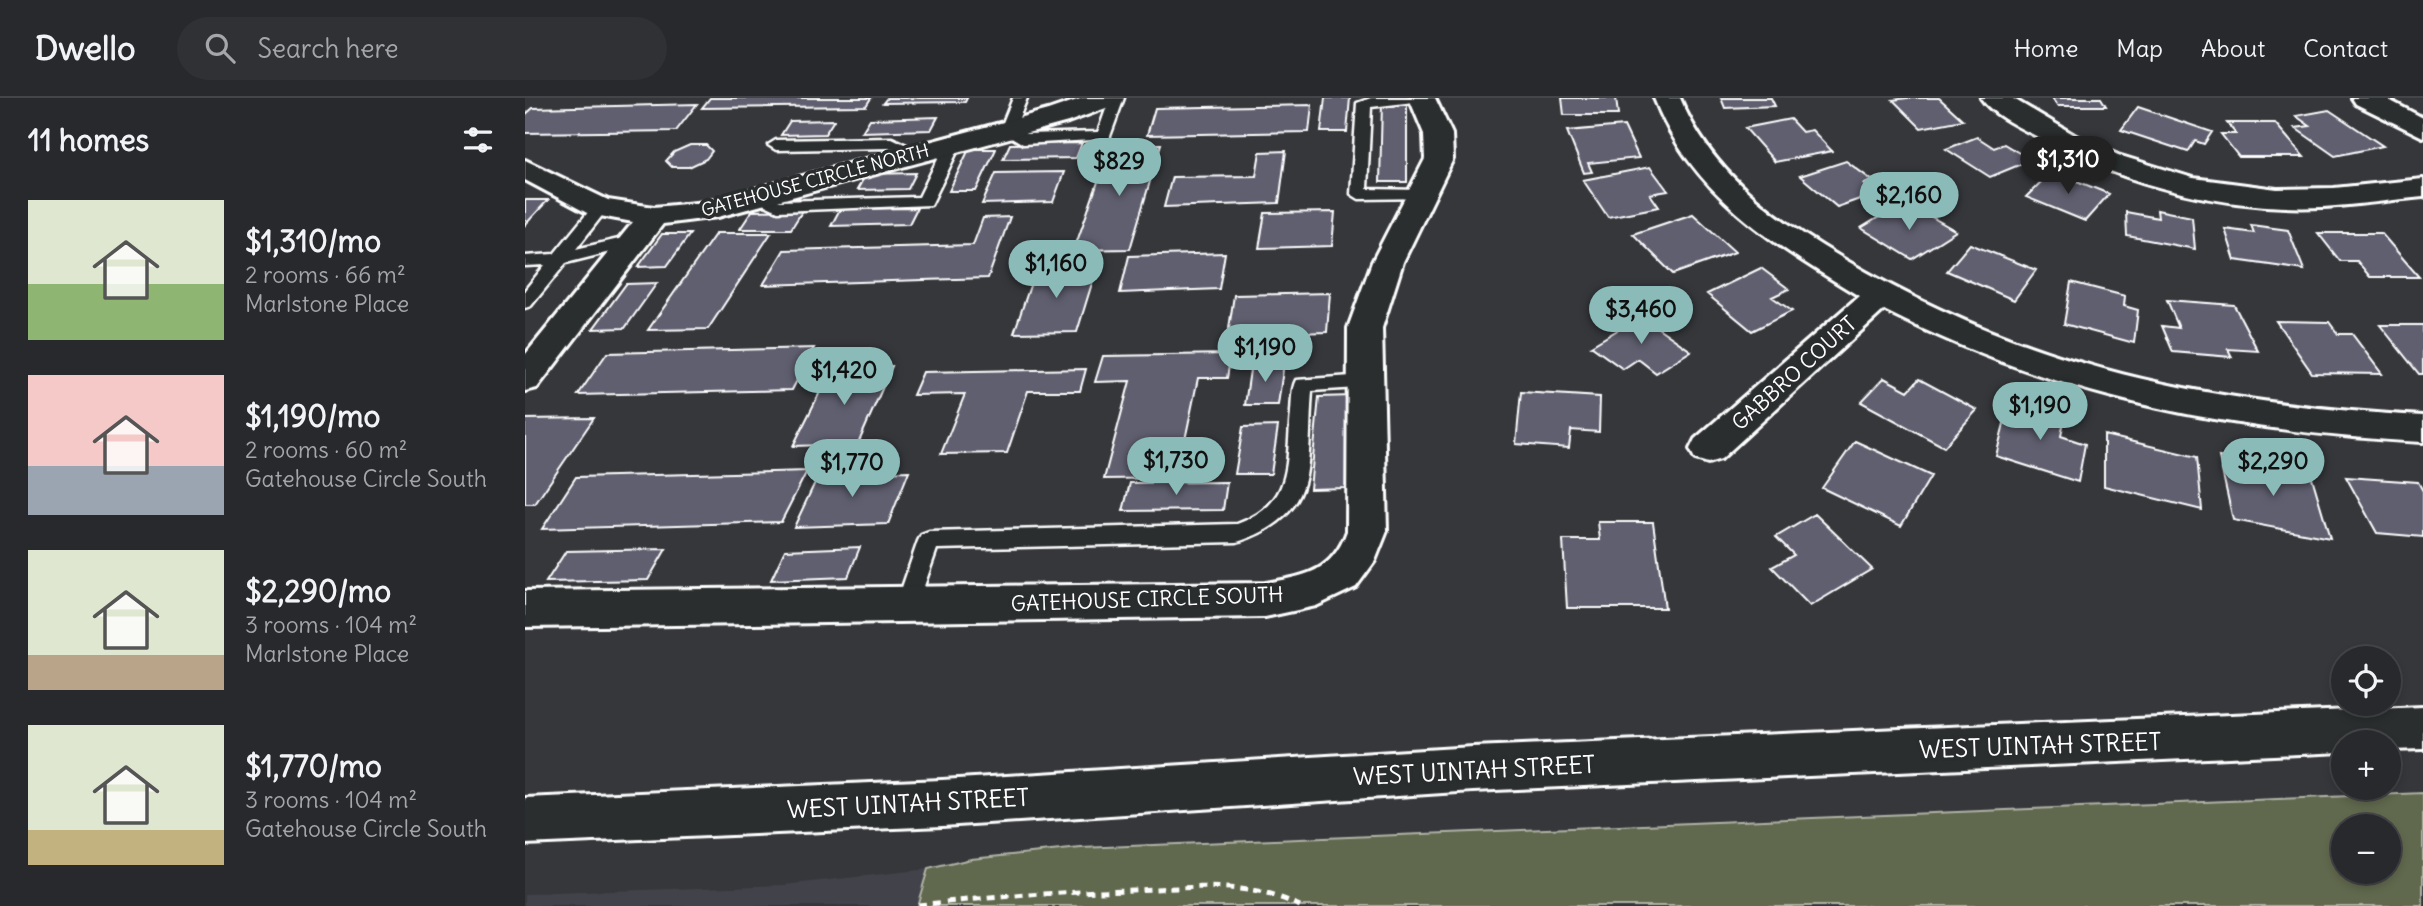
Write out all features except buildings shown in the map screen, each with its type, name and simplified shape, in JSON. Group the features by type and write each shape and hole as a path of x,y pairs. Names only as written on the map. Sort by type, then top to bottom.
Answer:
{"street":[{"name":"GATEHOUSE CIRCLE NORTH","path":"525,169 645,228 1007,130 1108,98"},
{"name":"GATEHOUSE CIRCLE SOUTH","path":"525,610 1265,600 1308,593 1339,579 1360,555 1367,531 1365,328 1372,297 1387,259 1439,159 1441,146 1435,122 1422,98"},
{"path":"1667,98 1694,149 1714,175 1747,207 1786,237 1879,296 1922,318 2000,350 2094,382 2167,400 2235,415 2298,423 2423,429"},
{"path":"1994,98 2069,145 2130,170 2168,181 2285,197 2320,198 2423,188"},
{"path":"2365,98 2423,129"},
{"path":"525,379 645,228"},
{"name":"GABBRO COURT","path":"1708,449 1879,296"},
{"name":"WEST UINTAH STREET","path":"525,821 941,803 1487,768 2423,728"}],"lane":[{"path":"1020,98 1007,130 1023,139 1104,136 1117,98"},
{"path":"1414,98 1364,103 1359,194 1421,195"},
{"path":"776,145 892,143 917,154"},
{"path":"756,197 778,206 925,202 953,144"},
{"path":"525,302 600,208"},
{"path":"525,261 558,260 645,228"},
{"path":"907,605 929,541 1237,533 1263,524 1285,506 1294,485 1303,386 1366,382"}],"path":[{"path":"918,905 1002,894 1220,887 1285,897 1300,906"}],"shaded area":[{"path":"928,869 917,906 525,906 525,894 784,885"}],"green space":[{"path":"2423,793 2423,906 917,906 928,869 971,859 1081,848 2331,797 2331,800 2401,800 2401,794"}]}
